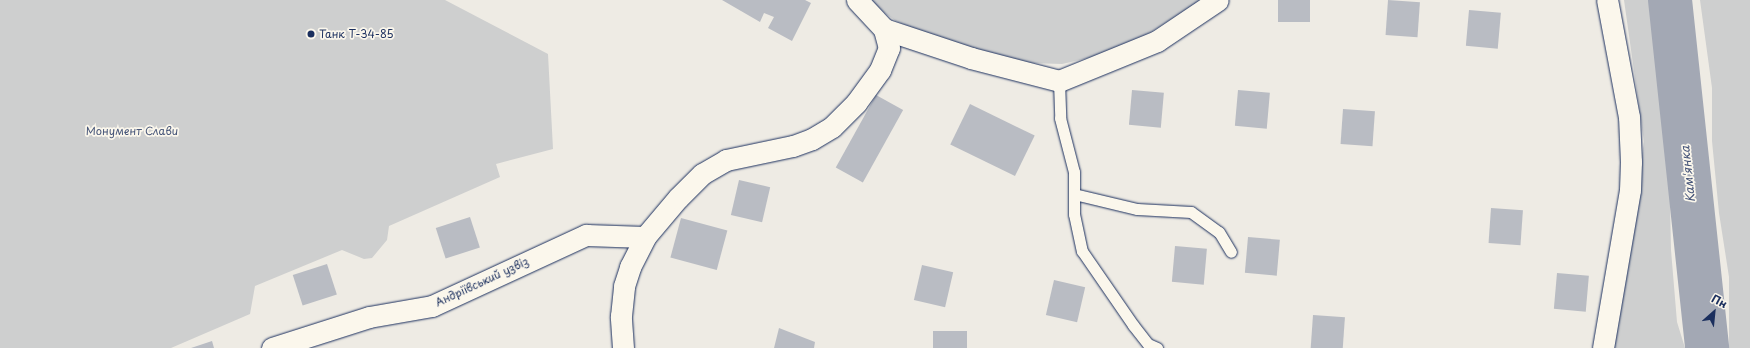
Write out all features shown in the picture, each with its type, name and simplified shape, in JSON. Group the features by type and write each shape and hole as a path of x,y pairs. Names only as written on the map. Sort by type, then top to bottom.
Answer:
{"street":[{"path":"623,348 622,316 624,286 630,267 645,237 678,198 702,174 726,160 792,146 812,139 832,127 856,103 880,70 889,48 884,29 857,0"},
{"path":"884,29 972,58 1059,81 1157,41 1218,0"},
{"path":"1603,348 1630,190 1631,162 1629,116 1607,0"},
{"name":"Андріївський узвіз","path":"272,348 369,317 432,306 586,235 645,237"}],"lane":[{"path":"1059,81 1060,118 1074,172 1074,214 1082,251 1133,325 1148,344 1157,348"},
{"path":"1074,194 1137,209 1191,212 1219,232 1232,252"}],"green space":[{"name":"Монумент Слави","path":"0,0 445,0 548,54 553,149 496,164 500,177 389,226 387,240 372,258 364,259 342,250 255,286 250,314 171,348 0,348"},
{"path":"866,0 1201,0 1140,39 1097,56 1062,64 1029,63 933,37 896,21"},
{"path":"1624,0 1656,0 1667,31 1665,116 1669,150 1671,250 1677,322 1685,348 1614,348 1644,142"},
{"path":"1700,0 1750,0 1750,348 1729,348 1729,277 1719,213 1712,141 1712,88"}],"building":[{"path":"722,0 805,0 811,3 792,41 768,28 774,17 764,13 760,22"},
{"path":"1278,0 1310,0 1310,22 1278,22"},
{"path":"1388,0 1420,2 1417,37 1386,35"},
{"path":"1469,10 1501,13 1498,49 1466,46"},
{"path":"1132,90 1164,93 1161,128 1129,125"},
{"path":"1238,90 1270,93 1267,129 1235,126"},
{"path":"876,95 903,110 863,183 836,168"},
{"path":"970,104 1035,136 1015,176 950,144"},
{"path":"1343,109 1375,111 1372,146 1341,144"},
{"path":"739,180 770,187 762,222 731,215"},
{"path":"1491,208 1523,210 1520,245 1489,243"},
{"path":"470,217 480,247 446,259 436,228"},
{"path":"681,218 727,230 717,270 670,258"},
{"path":"1248,237 1280,240 1277,276 1245,273"},
{"path":"1175,246 1207,249 1204,285 1172,282"},
{"path":"327,264 337,294 303,306 293,275"},
{"path":"922,265 953,272 945,307 914,300"},
{"path":"1557,273 1589,276 1586,312 1554,309"},
{"path":"1054,280 1085,287 1077,322 1046,315"},
{"path":"1313,315 1345,317 1343,348 1311,348"},
{"path":"779,328 815,342 814,348 774,348"},
{"path":"933,331 967,331 967,348 933,348"},
{"path":"212,341 214,348 191,348"}],"waterway":[{"name":"Кам'янка","path":"1670,0 1707,348"}],"place":[{"name":"Танк Т-34-85","path":"311,34"}]}
